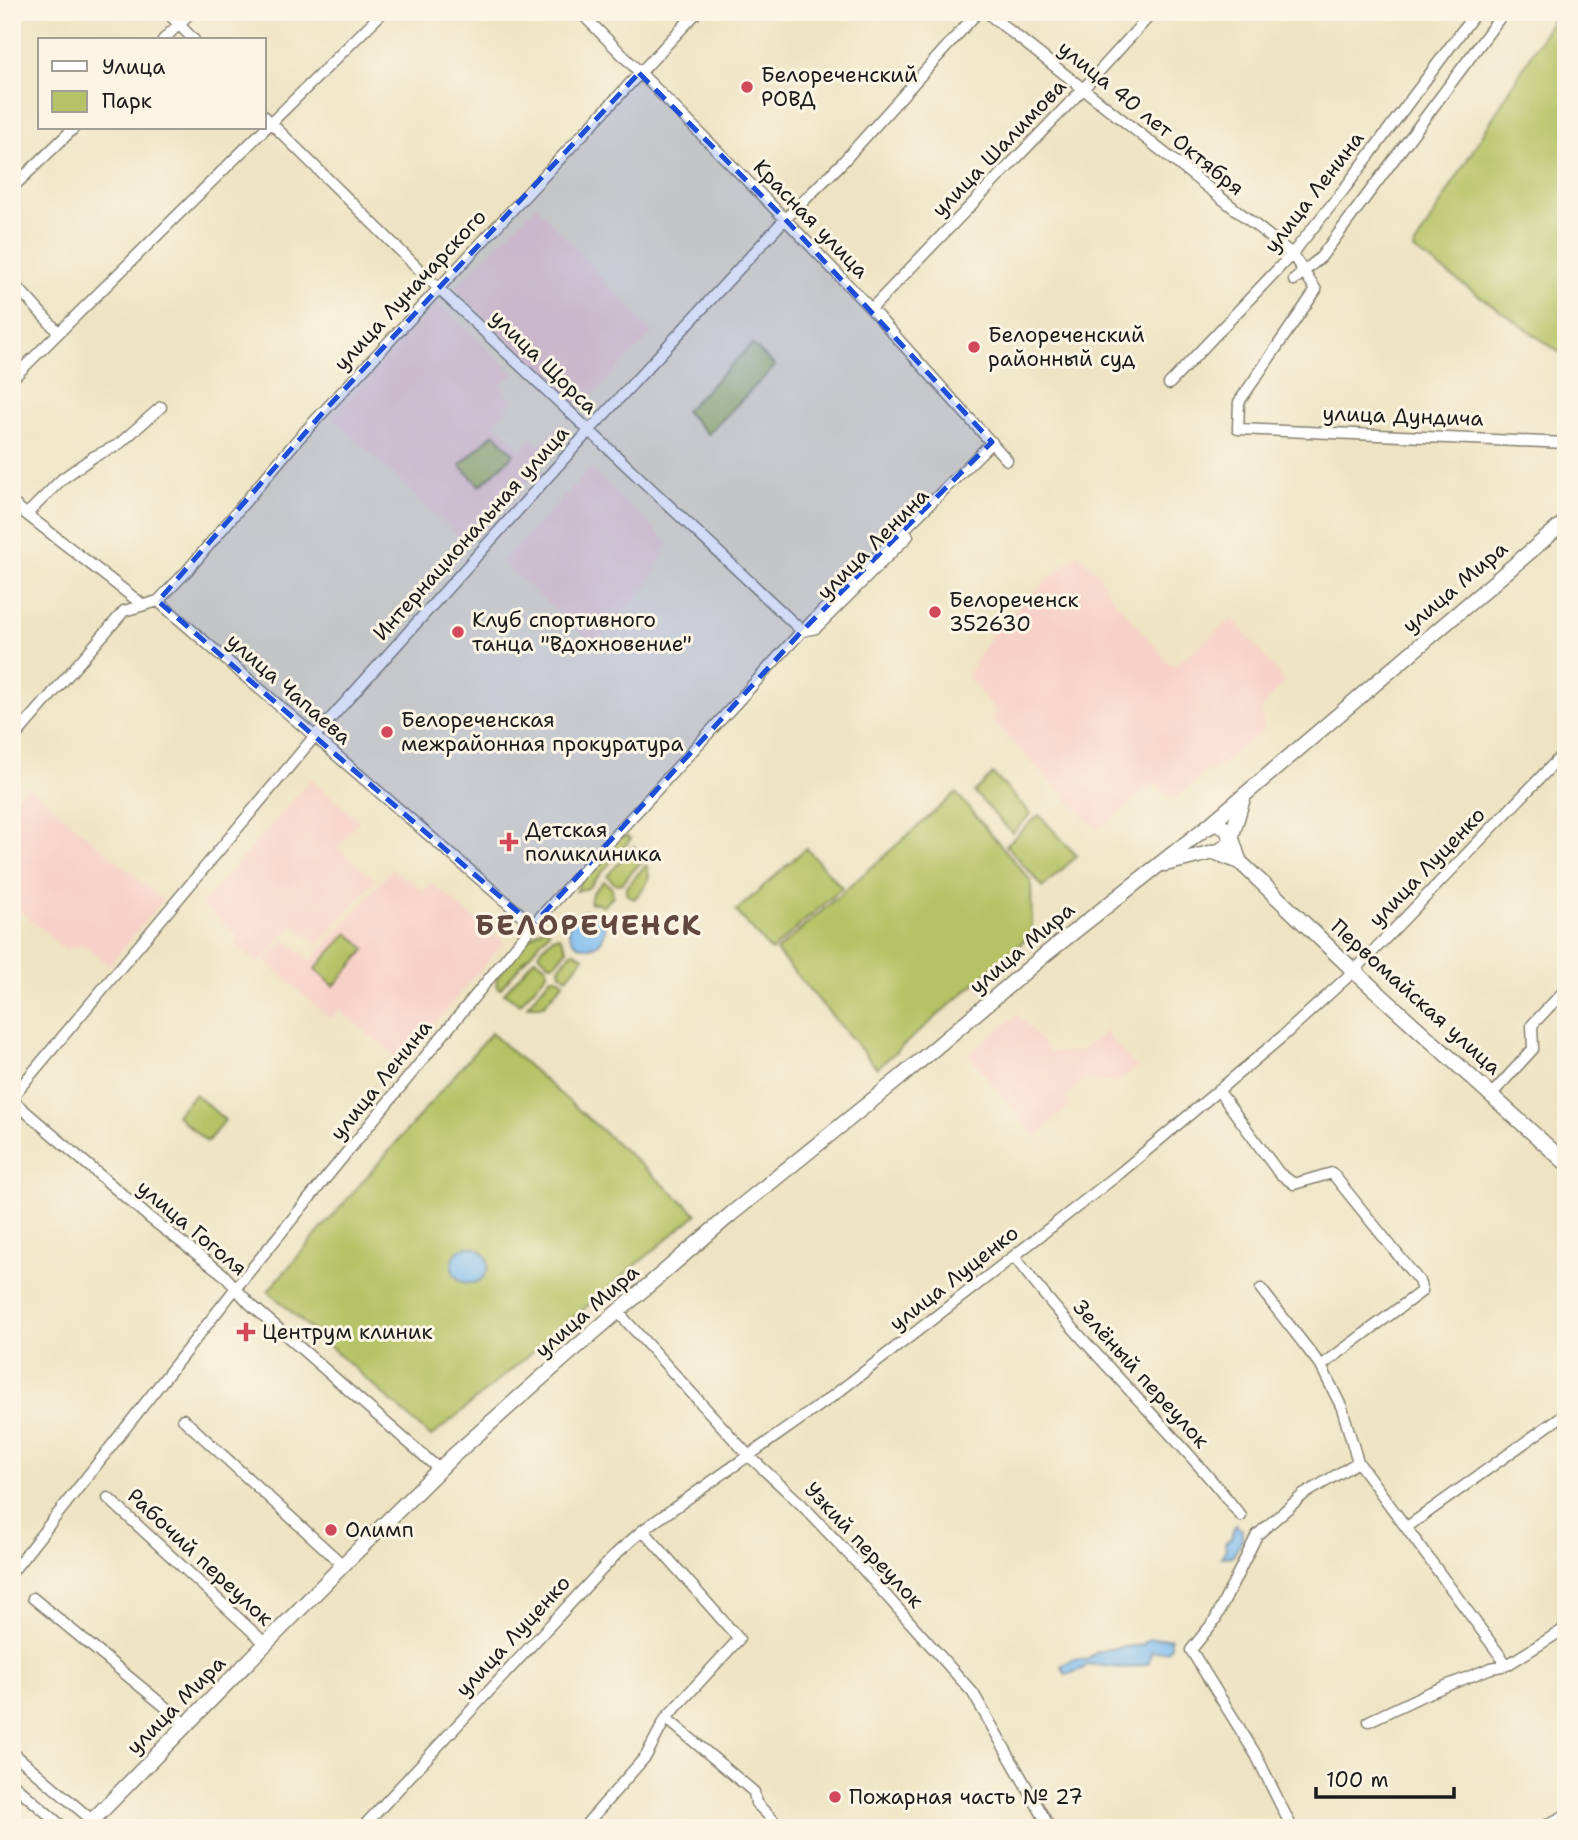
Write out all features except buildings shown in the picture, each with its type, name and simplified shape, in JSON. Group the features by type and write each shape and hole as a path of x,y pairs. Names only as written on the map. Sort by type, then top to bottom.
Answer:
{"main road":[{"name":"улица Мира","path":"90,1826 186,1724 440,1470 618,1312 730,1215 1209,826 1566,521"},
{"path":"1230,835 1224,826 1214,824 1209,826 1202,837 1208,849 1214,852 1226,848 1244,795"},
{"name":"Первомайская улица","path":"1230,835 1240,862"},
{"name":"улица Мира","path":"1154,868 1190,856 1214,852"},
{"name":"Первомайская улица","path":"1214,852 1240,862 1354,971 1566,1163"}],"street":[{"path":"167,12 192,38"},
{"path":"165,38 191,12"},
{"path":"268,120 383,12"},
{"name":"Красная улица","path":"580,12 871,309 1007,460"},
{"name":"улица Луначарского","path":"158,601 187,571 298,439 697,12"},
{"name":"Интернациональная улица","path":"12,1099 314,737 589,431 785,219 841,164 978,12"},
{"name":"улица 40 лет Октября","path":"986,12 1292,254 1304,273"},
{"name":"улица Шалимова","path":"871,309 1084,89 1153,12"},
{"name":"улица Ленина","path":"1169,384 1292,254 1345,188 1476,12"},
{"path":"1294,280 1321,257 1504,12"},
{"name":"улица Щорса","path":"268,120 438,288 802,631"},
{"path":"12,188 72,130"},
{"path":"12,379 258,130"},
{"name":"улица Дундича","path":"1304,273 1316,290 1239,402 1238,429 1566,443"},
{"path":"12,281 58,332"},
{"path":"27,514 62,479 93,457 118,445 161,407"},
{"name":"улица Ленина","path":"12,1572 235,1289 533,925 802,631 995,445"},
{"path":"12,503 143,605"},
{"path":"12,740 124,611 158,601"},
{"name":"улица Чапаева","path":"158,601 533,925"},
{"name":"улица Луценко","path":"362,1828 618,1552 643,1530 833,1396 1121,1173 1283,1036 1354,971 1566,751"},
{"path":"1491,1095 1533,1049 1532,1026 1566,989"},
{"path":"1219,1090 1279,1173 1294,1184 1332,1173 1419,1281 1422,1290 1321,1366"},
{"name":"улица Гоголя","path":"12,1099 151,1219 213,1266 235,1289 440,1470"},
{"name":"Зелёный переулок","path":"1014,1256 1075,1331 1169,1432 1241,1517"},
{"path":"1261,1289 1321,1366 1342,1408 1358,1462 1507,1665"},
{"name":"Узкий переулок","path":"618,1312 748,1455 802,1505 860,1566 973,1693 1050,1828"},
{"path":"1407,1527 1566,1413"},
{"path":"183,1419 343,1565"},
{"path":"1292,1828 1256,1755 1191,1650 1215,1620 1255,1532 1304,1494 1358,1462"},
{"name":"Рабочий переулок","path":"108,1498 265,1644"},
{"path":"583,1828 646,1756 666,1718 739,1639 643,1530"},
{"path":"33,1598 186,1724"},
{"path":"1370,1721 1426,1694 1491,1668 1507,1665 1566,1628"},
{"path":"666,1718 754,1792 756,1803 781,1828"},
{"path":"12,1752 86,1815 90,1826"},
{"path":"12,1783 64,1828"},
{"path":"1541,1828 1566,1815"}],"highlighted area":[{"path":"639,73 785,219 992,442 802,631 533,925 158,601 326,409"}],"shaded area":[{"path":"536,206 652,333 578,410 455,288"},
{"path":"437,303 513,373 500,385 513,401 494,423 522,449 531,439 539,446 559,425 570,436 468,545 331,416"},
{"path":"590,469 668,543 650,583 595,646 502,562"},
{"path":"1077,554 1097,572 1107,591 1172,667 1233,619 1284,681 1262,709 1263,731 1218,767 1206,772 1172,801 1155,782 1097,830 992,721 996,711 967,676 995,628"},
{"path":"311,779 359,821 337,847 375,880 318,945 293,924 258,964 233,942 238,936 202,905"},
{"path":"27,785 163,900 109,965 84,945 65,949 12,904 12,802"},
{"path":"392,869 424,891 431,883 504,942 402,1062 339,1010 331,1019 265,961 284,939 311,961"},
{"path":"1018,1014 1050,1052 1080,1051 1106,1032 1137,1068 1117,1083 1084,1081 1066,1096 1070,1105 1035,1137 968,1054"}],"green space":[{"path":"1557,12 1566,12 1566,357 1413,249"},
{"path":"752,344 775,366 708,434 685,411"},
{"path":"494,433 514,454 480,486 460,465"},
{"path":"993,774 1031,814 1012,833 974,792"},
{"path":"956,793 1031,881 1032,934 877,1068 776,951"},
{"path":"1039,815 1077,856 1043,887 1006,845"},
{"path":"620,837 631,839 588,888 576,891 584,875"},
{"path":"634,846 642,861 622,883 615,884 607,876"},
{"path":"806,848 842,888 771,951 736,911"},
{"path":"646,865 648,879 634,899 626,894 626,887"},
{"path":"604,881 612,888 613,896 603,906 590,903 592,893"},
{"path":"547,925 549,932 500,989 496,979 527,940"},
{"path":"348,933 366,949 334,986 315,969"},
{"path":"560,936 567,949 555,963 550,964 538,953 553,937"},
{"path":"573,951 584,957 567,978 560,973 559,967"},
{"path":"535,958 547,967 547,973 520,1004 504,993"},
{"path":"551,977 557,977 564,982 543,1006 527,1006"},
{"path":"491,1033 697,1214 431,1437 268,1291"},
{"path":"195,1094 225,1120 207,1142 176,1115"}],"water":[{"path":"587,911 600,916 605,929 600,942 587,947 574,942 569,929 574,916"},
{"path":"470,1247 483,1252 488,1265 483,1278 470,1283 457,1278 452,1265 457,1252"},
{"path":"1235,1525 1242,1530 1242,1539 1233,1556 1221,1557 1226,1549 1225,1543 1231,1538"},
{"path":"1171,1638 1171,1646 1167,1651 1151,1652 1149,1663 1141,1666 1119,1668 1088,1664 1066,1675 1061,1666 1074,1659 1087,1660 1105,1650 1142,1645 1149,1639"}],"place":[{"name":"Белореченский РОВД","path":"747,87"},
{"name":"Белореченский районный суд","path":"974,347"},
{"name":"Белореченск 352630","path":"935,612"},
{"name":"Клуб спортивного танца \"Вдохновение\"","path":"458,632"},
{"name":"Белореченская межрайонная прокуратура","path":"387,732"},
{"name":"Детская поликлиника","path":"509,842"},
{"name":"Центрум клиник","path":"246,1332"},
{"name":"Олимп","path":"331,1530"},
{"name":"Пожарная часть № 27","path":"835,1797"}],"district":[{"name":"БЕЛОРЕЧЕНСК","path":"589,925"}]}
